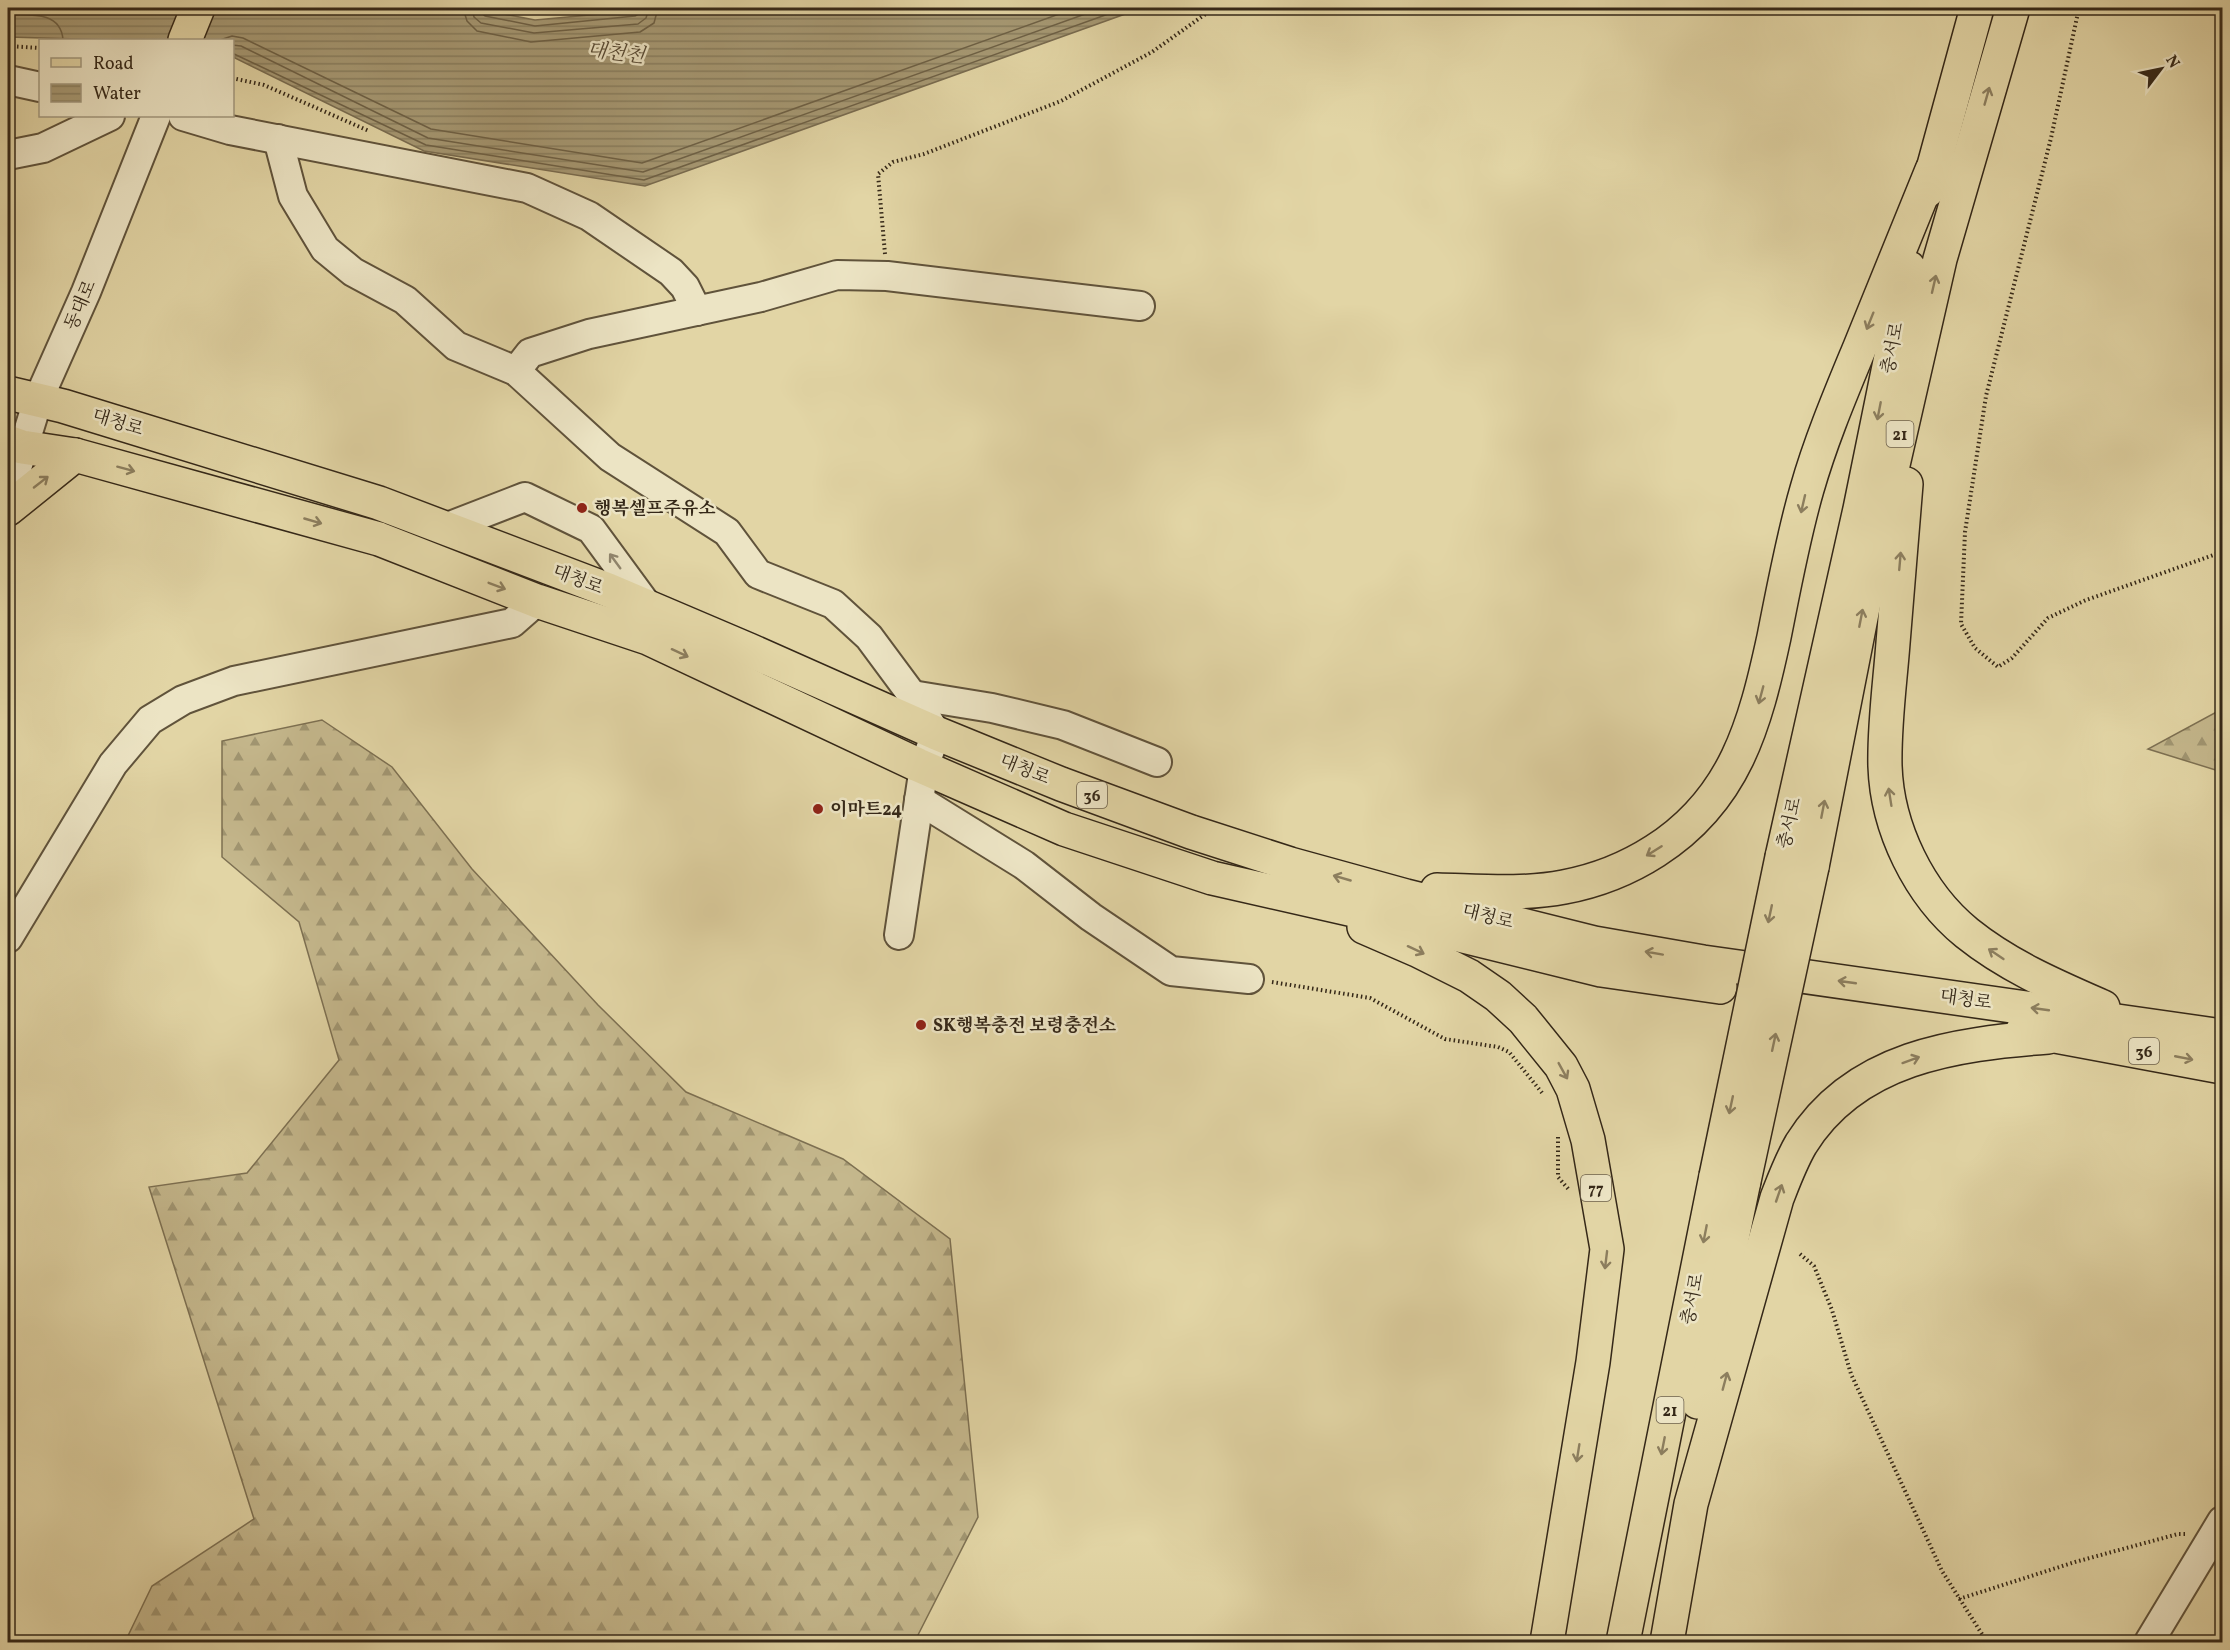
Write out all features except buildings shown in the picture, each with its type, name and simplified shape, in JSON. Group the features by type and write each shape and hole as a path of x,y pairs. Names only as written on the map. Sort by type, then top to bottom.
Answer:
{"main road":[{"path":"185,39 198,8"},
{"name":"충서로","path":"1797,862 1860,509 1901,302 1932,170 1977,8"},
{"name":"충서로","path":"1797,862 1879,526 1940,259 2013,8"},
{"path":"1385,890 1526,891 1564,887 1594,879 1623,869 1672,840 1695,821 1713,800 1728,778 1752,726 1762,692 1807,490 1824,434 1932,170"},
{"path":"1916,366 1887,716 1885,766 1890,803 1899,836 1926,887 1942,909 1965,932 2020,969 2143,1024"},
{"name":"대청로","path":"23,397 229,456 379,503 650,608 936,733 1061,783 1191,832 1290,864 1605,945 1703,962 2223,1036"},
{"name":"대청로","path":"15,444 75,455 379,540 537,601 648,638 924,767 1064,829 1212,878 1406,922 1601,970 2064,1036 2223,1067"},
{"path":"8,509 75,455"},
{"name":"21","path":"1730,1179 1797,862"},
{"name":"77","path":"1284,894 1417,950 1469,976 1498,996 1523,1019 1561,1066 1573,1089 1588,1140 1607,1249 1593,1362 1546,1642"},
{"path":"1667,1642 1691,1504 1777,1198 1801,1144 1814,1125 1849,1092 1896,1065 1928,1053 1972,1044 2064,1036"},
{"name":"충서로","path":"1623,1642 1730,1179"},
{"name":"충서로","path":"1652,1642 1682,1476 1730,1179"}],"street":[{"path":"8,80 39,87"},
{"path":"8,155 42,148 109,117"},
{"name":"동대로","path":"8,497 23,397 86,292 156,117"},
{"path":"186,117 230,130 527,188 589,216 671,272 685,287 697,311"},
{"path":"278,139 293,196 325,249 353,272 405,300 456,346 516,371 610,457 727,532 758,574 833,604 869,637 912,695 936,733 924,767 899,935"},
{"path":"516,371 530,353 589,334 761,297 837,275 887,276 1140,306"},
{"path":"445,528 525,497 591,529 650,608"},
{"path":"8,938 113,764 150,720 183,700 234,681 512,623 537,601"},
{"path":"912,695 992,708 1063,725 1157,762"},
{"path":"919,800 1024,865 1091,917 1171,970 1249,979"},
{"path":"2149,1642 2219,1528"}],"path":[{"path":"887,276 878,174 893,162 924,154 1061,101 1152,52 1214,8"},
{"path":"2079,8 2051,138 1986,396 1965,532 1961,624 1975,648 1998,667 2012,658 2048,618 2086,600 2223,552"},
{"path":"8,46 39,48"},
{"path":"234,78 264,85 366,129 375,136"},
{"path":"1249,979 1370,998 1445,1039 1498,1047 1509,1052 1520,1063 1548,1100"},
{"path":"1558,1131 1558,1177 1576,1198"},
{"path":"1800,1254 1814,1266 1832,1310 1856,1384 1942,1571 1987,1642"},
{"path":"1959,1599 2178,1534 2219,1528"}],"green space":[{"path":"2222,709 2222,772 2148,749"},
{"path":"322,720 392,767 472,869 598,1005 686,1092 843,1159 950,1239 978,1517 916,1642 125,1642 152,1586 254,1519 149,1187 247,1173 339,1060 299,922 222,857 222,741"}],"water":[{"name":"대천천","path":"8,8 472,8 535,20 666,8 1142,8 645,186 424,151 234,57 234,39 8,37"}],"place":[{"name":"행복셀프주유소","path":"582,508"},
{"name":"이마트24","path":"818,809"},
{"name":"SK행복충전 보령충전소","path":"921,1025"}]}
